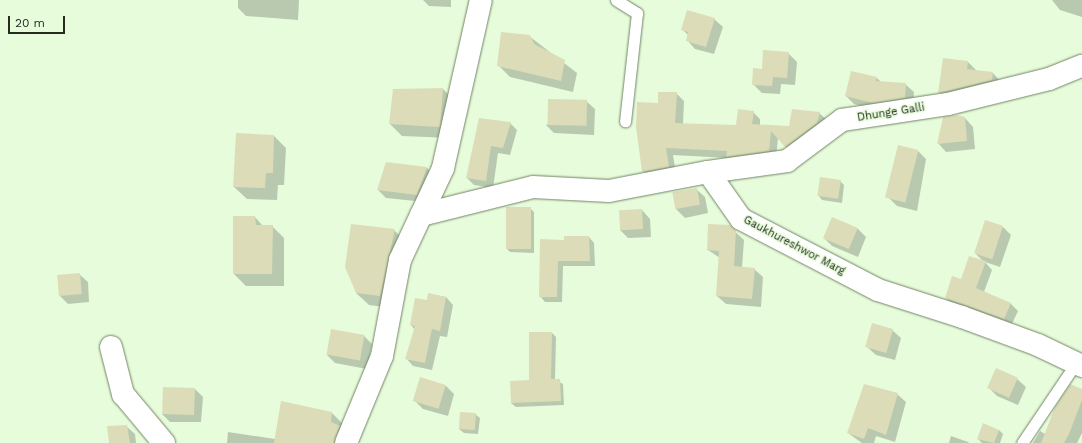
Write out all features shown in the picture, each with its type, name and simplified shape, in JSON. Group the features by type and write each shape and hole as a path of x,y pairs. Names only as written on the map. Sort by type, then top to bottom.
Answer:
{"street":[{"path":"346,443 382,356 400,260 443,168 481,0"},
{"name":"Dhunge Galli","path":"708,172 787,161 842,120 948,104 1049,79 1082,66"},
{"path":"421,215 532,187 609,191 708,172"},
{"name":"Gaukhureshwor Marg","path":"708,172 741,219 754,226 878,290 962,317 1038,345 1079,365"},
{"path":"111,347 123,394 164,443"}],"lane":[{"path":"616,0 637,13 625,121"},
{"path":"1022,443 1079,365"}],"building":[{"path":"687,10 715,18 706,47 686,41 688,32 681,30"},
{"path":"501,32 530,35 534,44 565,60 561,81 497,66"},
{"path":"763,50 789,52 787,78 773,77 772,86 752,85 753,68 762,69"},
{"path":"943,58 968,61 967,69 993,72 992,80 938,93"},
{"path":"851,71 877,77 876,81 906,83 905,98 873,103 845,96"},
{"path":"443,88 440,127 389,124 393,89"},
{"path":"658,92 677,92 675,123 736,125 738,109 754,111 752,124 789,126 792,109 820,112 817,123 785,147 771,131 769,151 726,157 727,151 666,148 669,167 642,172 636,127 637,102 658,103"},
{"path":"548,99 587,100 587,126 548,125"},
{"path":"956,115 965,117 967,141 937,144 943,117"},
{"path":"479,118 511,122 503,148 491,146 486,181 466,178"},
{"path":"236,133 274,135 273,173 266,173 265,188 233,187"},
{"path":"898,145 918,150 905,202 885,197"},
{"path":"386,162 427,167 417,195 377,190"},
{"path":"820,177 841,180 838,199 817,196"},
{"path":"697,188 700,205 675,209 672,192"},
{"path":"506,207 531,207 531,249 506,249"},
{"path":"642,209 643,229 620,230 619,210"},
{"path":"233,216 255,216 256,225 273,225 272,274 233,274"},
{"path":"832,217 858,228 849,249 823,238"},
{"path":"985,220 1003,226 992,259 974,253"},
{"path":"351,224 395,229 380,296 356,293 345,267"},
{"path":"708,224 730,225 736,230 734,266 755,268 752,299 716,296 719,251 707,250"},
{"path":"564,236 589,236 590,261 558,261 557,297 539,297 540,239 564,240"},
{"path":"969,256 986,261 976,288 1011,303 1004,319 945,298 952,276 961,279"},
{"path":"80,273 82,294 59,296 57,275"},
{"path":"428,293 446,297 440,331 432,329 425,363 405,359 415,326 410,325 415,298 427,300"},
{"path":"872,323 893,329 886,353 865,347"},
{"path":"331,329 364,335 360,361 326,355"},
{"path":"529,332 552,332 551,379 560,379 561,401 511,403 510,381 529,380"},
{"path":"996,368 1018,378 1009,398 987,388"},
{"path":"420,377 446,385 439,409 413,401"},
{"path":"864,384 898,393 886,435 868,428 864,439 847,433"},
{"path":"1070,384 1082,389 1082,400 1069,434 1064,443 1041,443 1055,407"},
{"path":"163,387 195,388 194,415 162,414"},
{"path":"281,401 332,412 331,422 340,426 334,443 274,443"},
{"path":"460,412 476,413 475,430 459,429"},
{"path":"983,423 999,430 994,443 977,439"},
{"path":"127,425 130,443 109,443 107,426"}]}
